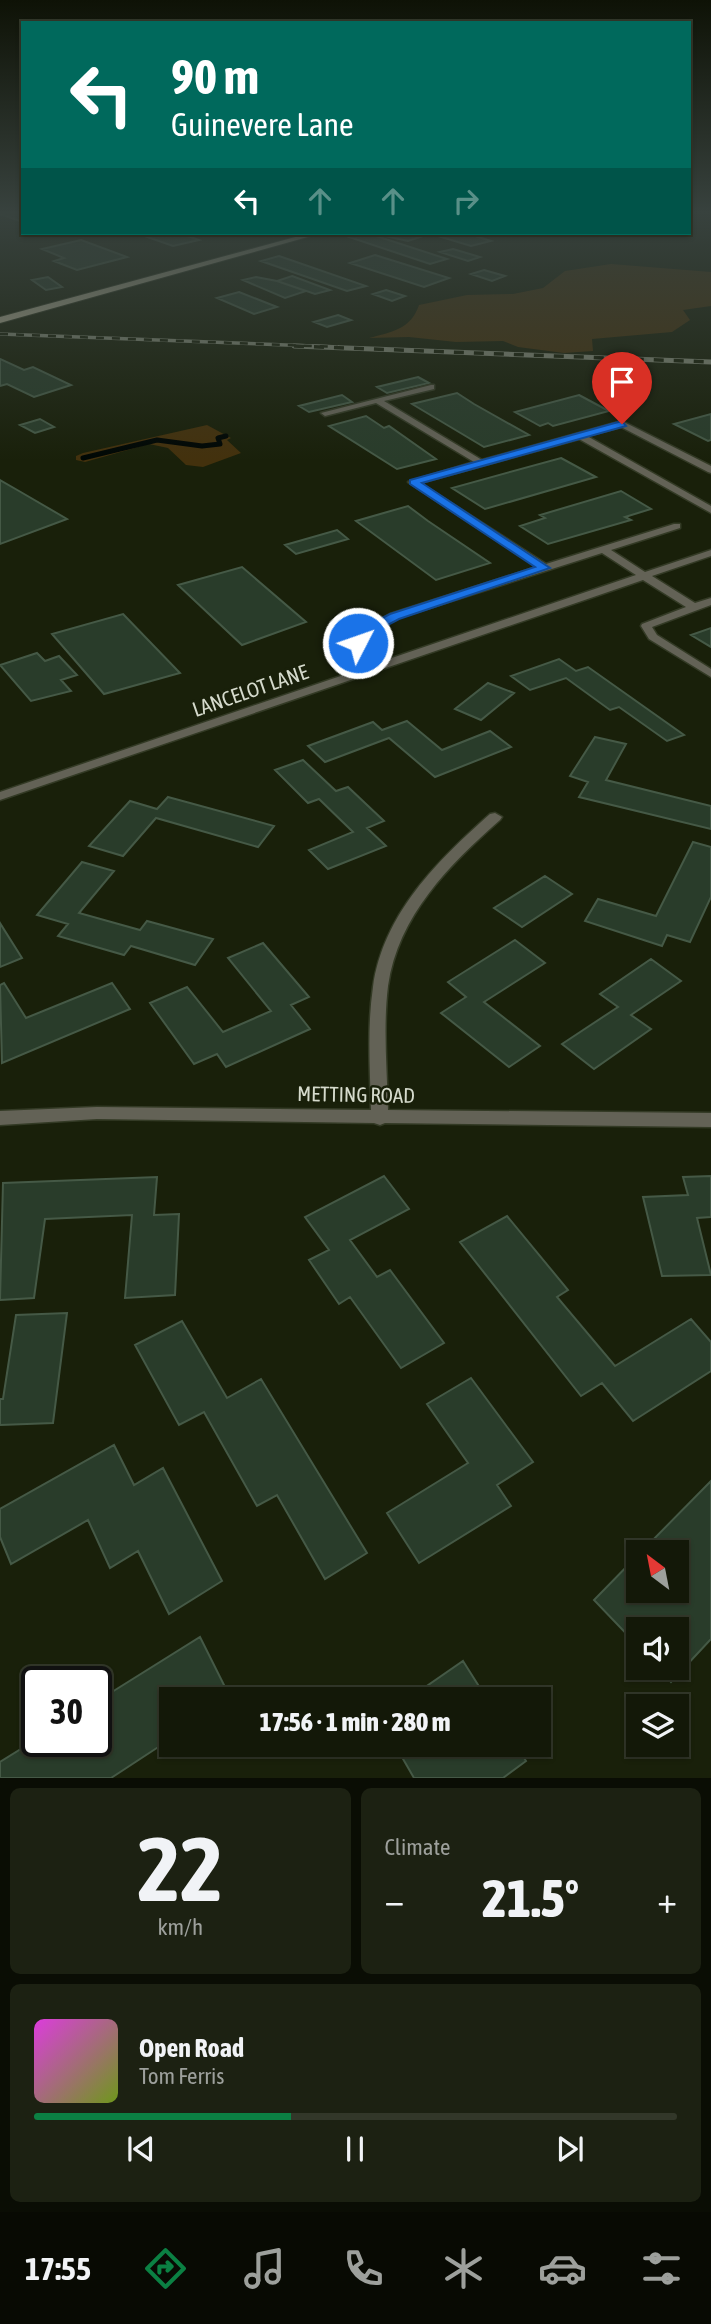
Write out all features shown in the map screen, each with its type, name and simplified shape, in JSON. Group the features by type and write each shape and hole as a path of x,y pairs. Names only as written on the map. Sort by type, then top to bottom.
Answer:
{"main road":[{"path":"0,320 91,295"}],"street":[{"path":"325,413 431,387"},
{"path":"377,400 481,463"},
{"path":"545,568 413,482 622,424 711,470"},
{"path":"580,436 711,510"},
{"path":"699,464 711,461"},
{"path":"380,665 358,643 359,635 394,616 677,526"},
{"path":"604,550 693,607"},
{"name":"LANCELOT LANE","path":"0,796 711,553"},
{"path":"711,601 646,626 653,637 711,674"},
{"path":"380,1118 381,993 384,967 391,944 415,903 439,872 495,817"},
{"name":"METTING ROAD","path":"0,1118 86,1113 711,1120"}],"shaded area":[{"path":"467,295 711,295 711,306 683,310 690,320 672,332 592,339 593,351 564,353 518,347 503,341 369,338 400,328 411,319 419,305"},
{"path":"207,425 231,438 227,440 241,453 203,467 186,465 168,448 149,444 85,462 76,460 76,456 83,453"}],"building":[{"path":"247,295 277,307 254,314 217,298"},
{"path":"376,295 405,296 392,301"},
{"path":"338,315 351,320 327,327 314,322"},
{"path":"0,359 24,370 33,367 71,385 34,397 7,384 0,386"},
{"path":"418,377 429,383 387,393 377,387"},
{"path":"457,393 529,435 484,447 412,404"},
{"path":"342,395 352,402 309,412 299,406"},
{"path":"579,395 609,411 553,426 548,423 540,426 515,412"},
{"path":"711,414 711,440 708,441 674,424"},
{"path":"366,416 384,428 389,426 436,459 397,469 329,426"},
{"path":"40,419 54,427 35,433 20,425"},
{"path":"561,458 596,477 485,509 452,488"},
{"path":"0,480 19,491 67,519 0,544"},
{"path":"621,491 651,509 625,517 631,520 548,544 520,526 545,518 540,515"},
{"path":"408,506 490,563 436,580 356,521"},
{"path":"337,530 348,539 296,554 285,545"},
{"path":"242,567 306,622 242,645 178,585"},
{"path":"123,614 180,673 104,694 52,634"},
{"path":"711,628 711,647 691,635"},
{"path":"37,653 45,661 59,656 77,675 61,680 71,691 31,701 0,665"},
{"path":"559,659 576,671 588,667 684,735 667,741 619,707 610,710 566,678 530,690 511,676"},
{"path":"488,683 514,693 481,720 455,709"},
{"path":"407,721 442,750 490,731 511,747 435,777 389,738 325,762 308,746 373,722 382,730"},
{"path":"595,737 626,744 606,780 711,806 711,829 579,797 588,782 570,776"},
{"path":"303,760 336,791 348,787 384,821 367,828 386,846 328,869 309,850 353,832 319,799 308,803 275,770"},
{"path":"168,797 274,826 258,847 156,818 123,856 89,846 130,801 157,809"},
{"path":"693,842 711,847 711,897 690,942 667,935 662,946 585,921 598,899 656,916"},
{"path":"82,862 114,871 79,913 140,930 147,921 213,939 195,965 131,946 124,955 58,936 68,924 37,915"},
{"path":"545,876 572,894 522,927 494,908"},
{"path":"0,923 22,958 0,967"},
{"path":"515,940 545,963 484,1002 540,1046 509,1067 441,1013 466,997 448,982"},
{"path":"263,943 309,997 291,1005 310,1029 226,1067 217,1054 194,1064 150,1003 187,987 223,1032 271,1011 228,958"},
{"path":"651,959 681,981 631,1015 651,1029 594,1069 562,1044 618,1007 600,994"},
{"path":"4,983 26,1018 112,983 130,1009 2,1063 0,985"},
{"path":"384,1176 409,1209 350,1240 377,1277 390,1270 444,1343 401,1368 350,1297 339,1304 309,1260 329,1250 305,1217"},
{"path":"711,1176 711,1217 697,1218 711,1275 662,1276 643,1197 688,1195 683,1177"},
{"path":"157,1177 154,1215 179,1214 175,1295 125,1298 132,1215 45,1219 34,1298 0,1300 3,1183"},
{"path":"507,1216 568,1290 557,1297 615,1366 691,1319 711,1342 711,1371 633,1421 602,1383 581,1396 460,1242"},
{"path":"67,1313 53,1423 0,1425 0,1399 3,1399 16,1315"},
{"path":"182,1321 227,1398 261,1379 367,1553 325,1579 277,1495 257,1506 204,1412 179,1425 135,1345"},
{"path":"471,1378 533,1462 497,1485 511,1506 419,1563 387,1513 468,1463 427,1404"},
{"path":"114,1445 134,1485 163,1468 222,1581 169,1614 138,1551 110,1568 88,1520 11,1564 0,1537 0,1509"},
{"path":"711,1481 711,1639 689,1663 689,1617 626,1617 626,1633 594,1600 626,1567 626,1603 690,1603 690,1540 653,1540"},
{"path":"200,1637 225,1687 159,1687 159,1747 111,1778 0,1778 0,1762 21,1749 21,1757 112,1757 112,1692"},
{"path":"463,1661 479,1687 425,1687"},
{"path":"402,1757 524,1757 526,1761 503,1778 414,1778"}],"waterway":[{"path":"83,458 157,440 202,446 220,444 218,438 226,436"}],"railway":[{"path":"0,334 338,347"},
{"path":"294,346 711,362"}],"route":[{"path":"358,643 359,635 394,616 545,568 413,482 622,424"}]}
